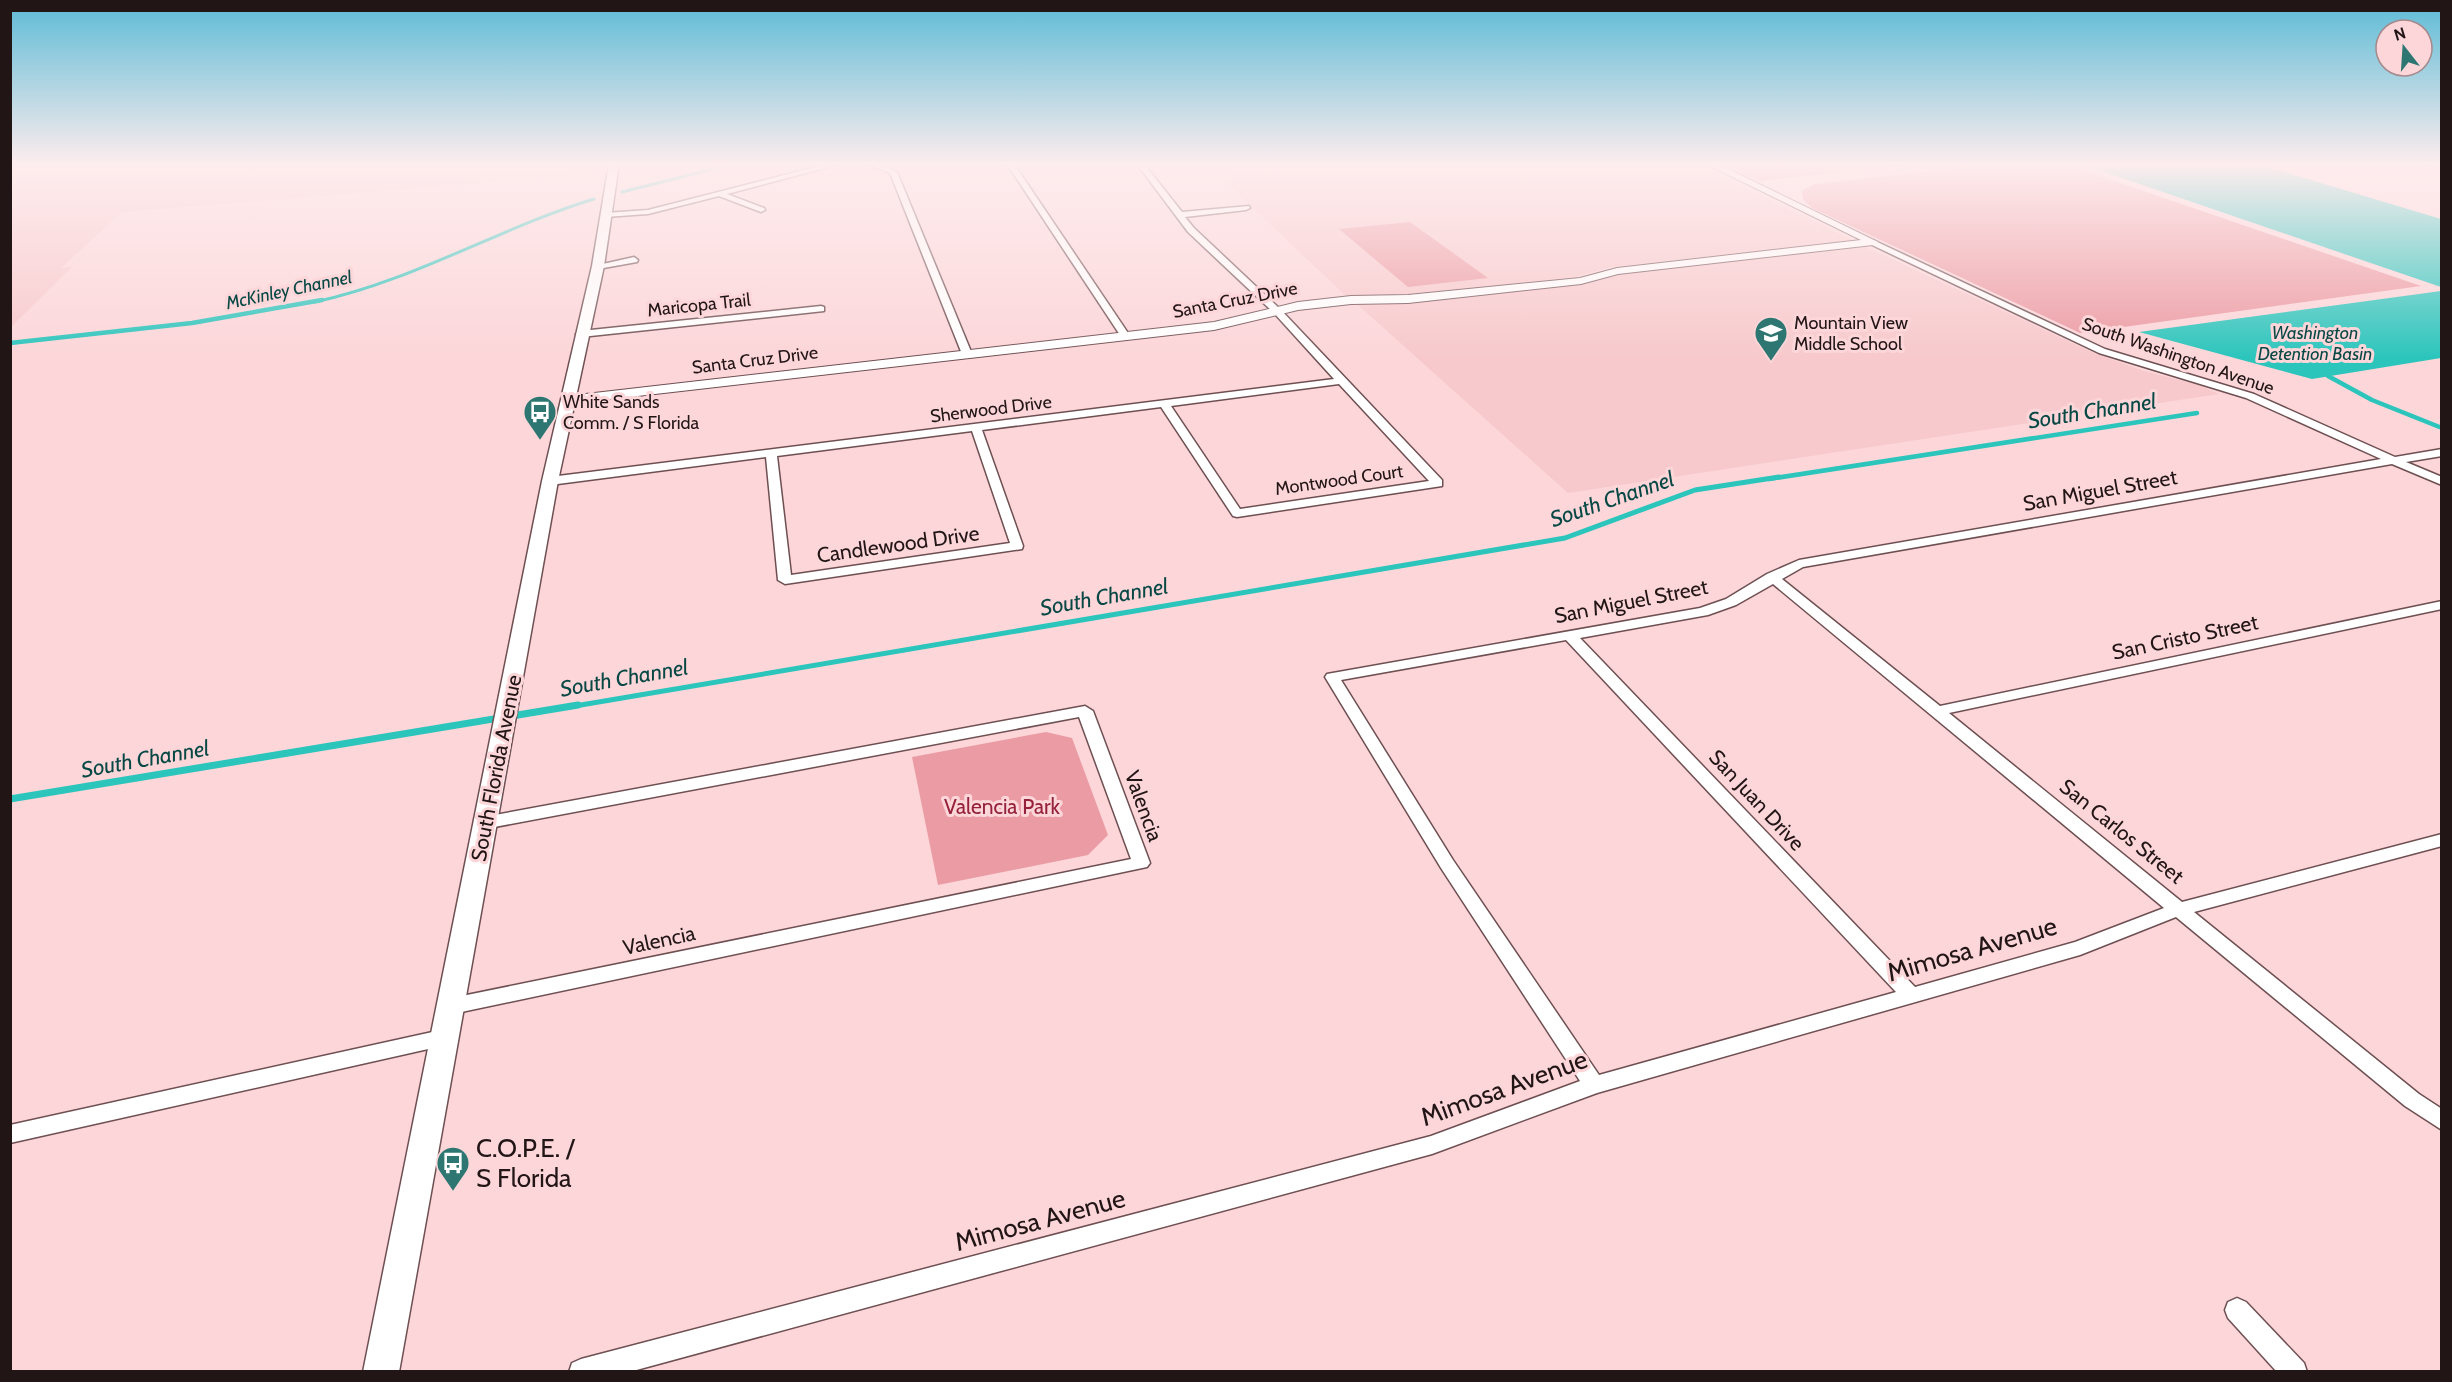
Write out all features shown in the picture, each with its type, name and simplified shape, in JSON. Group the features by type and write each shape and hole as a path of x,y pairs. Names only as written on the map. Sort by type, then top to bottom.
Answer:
{"main road":[{"name":"South Florida Avenue","path":"381,1371 550,481 598,266 603,228"}],"street":[{"path":"916,228 968,354"},
{"path":"1053,228 1125,336"},
{"path":"1190,228 1277,312 1342,381"},
{"name":"South Washington Avenue","path":"1845,228 2102,351 2250,396 2442,482"},
{"name":"Santa Cruz Drive","path":"568,400 1214,326 1298,306 1344,301 1408,299 1581,281 1617,271 1873,242"},
{"path":"598,266 634,261"},
{"name":"Maricopa Trail","path":"581,334 821,309"},
{"name":"Montwood Court","path":"1164,404 1237,513 1438,483 1342,381"},
{"name":"Sherwood Drive","path":"550,481 1342,381"},
{"name":"Candlewood Drive","path":"771,454 785,580 1017,546 976,428"},
{"name":"San Miguel Street","path":"1594,1084 1447,864 1332,677 1702,612 1731,602 1772,577 1799,564 2442,452"},
{"name":"San Carlos Street","path":"1772,577 2412,1100 2442,1121"},
{"name":"San Cristo Street","path":"1936,711 2442,605"},
{"name":"San Juan Drive","path":"1569,635 1912,996"},
{"name":"Valencia","path":"452,1006 1141,863 1085,711 484,823"},
{"name":"Mimosa Avenue","path":"581,1371 1432,1145 1594,1084 2080,948 2179,909 2442,840"},
{"path":"10,1134 446,1037"},
{"path":"2237,1310 2295,1371"}],"shaded area":[{"path":"11,228 104,228 61,268 72,267 11,327"},
{"path":"1275,228 1829,228 1855,241 1611,267 1575,277 1409,296 1347,297"},
{"name":"Mountain View Middle School","path":"1866,247 2094,353 2144,371 2199,385 2219,394 1568,493 1358,305 1411,302 1585,283 1623,273"}],"green space":[{"path":"1419,228 1488,278 1408,287 1339,229"},
{"path":"1856,228 2253,228 2421,286 2080,333"},
{"name":"Valencia Park","path":"1046,732 1072,738 1108,835 1088,855 938,885 912,757"}],"water":[{"path":"2270,228 2441,228 2441,287"},
{"name":"Washington Detention Basin","path":"2441,291 2441,358 2312,379 2139,332"}],"waterway":[{"name":"McKinley Channel","path":"315,302 387,281 513,228"},
{"name":"McKinley Channel","path":"10,343 192,323 322,300"},
{"path":"2328,376 2372,400 2442,428"},
{"name":"South Channel","path":"1769,479 2197,413"},
{"name":"South Channel","path":"569,707 1565,538 1695,490 1779,477"},
{"name":"South Channel","path":"10,799 578,705"}],"place":[{"name":"Mountain View Middle School","path":"1771,362"},
{"name":"White Sands Comm. / S Florida","path":"540,441"},
{"name":"C.O.P.E. / S Florida","path":"453,1192"}]}
